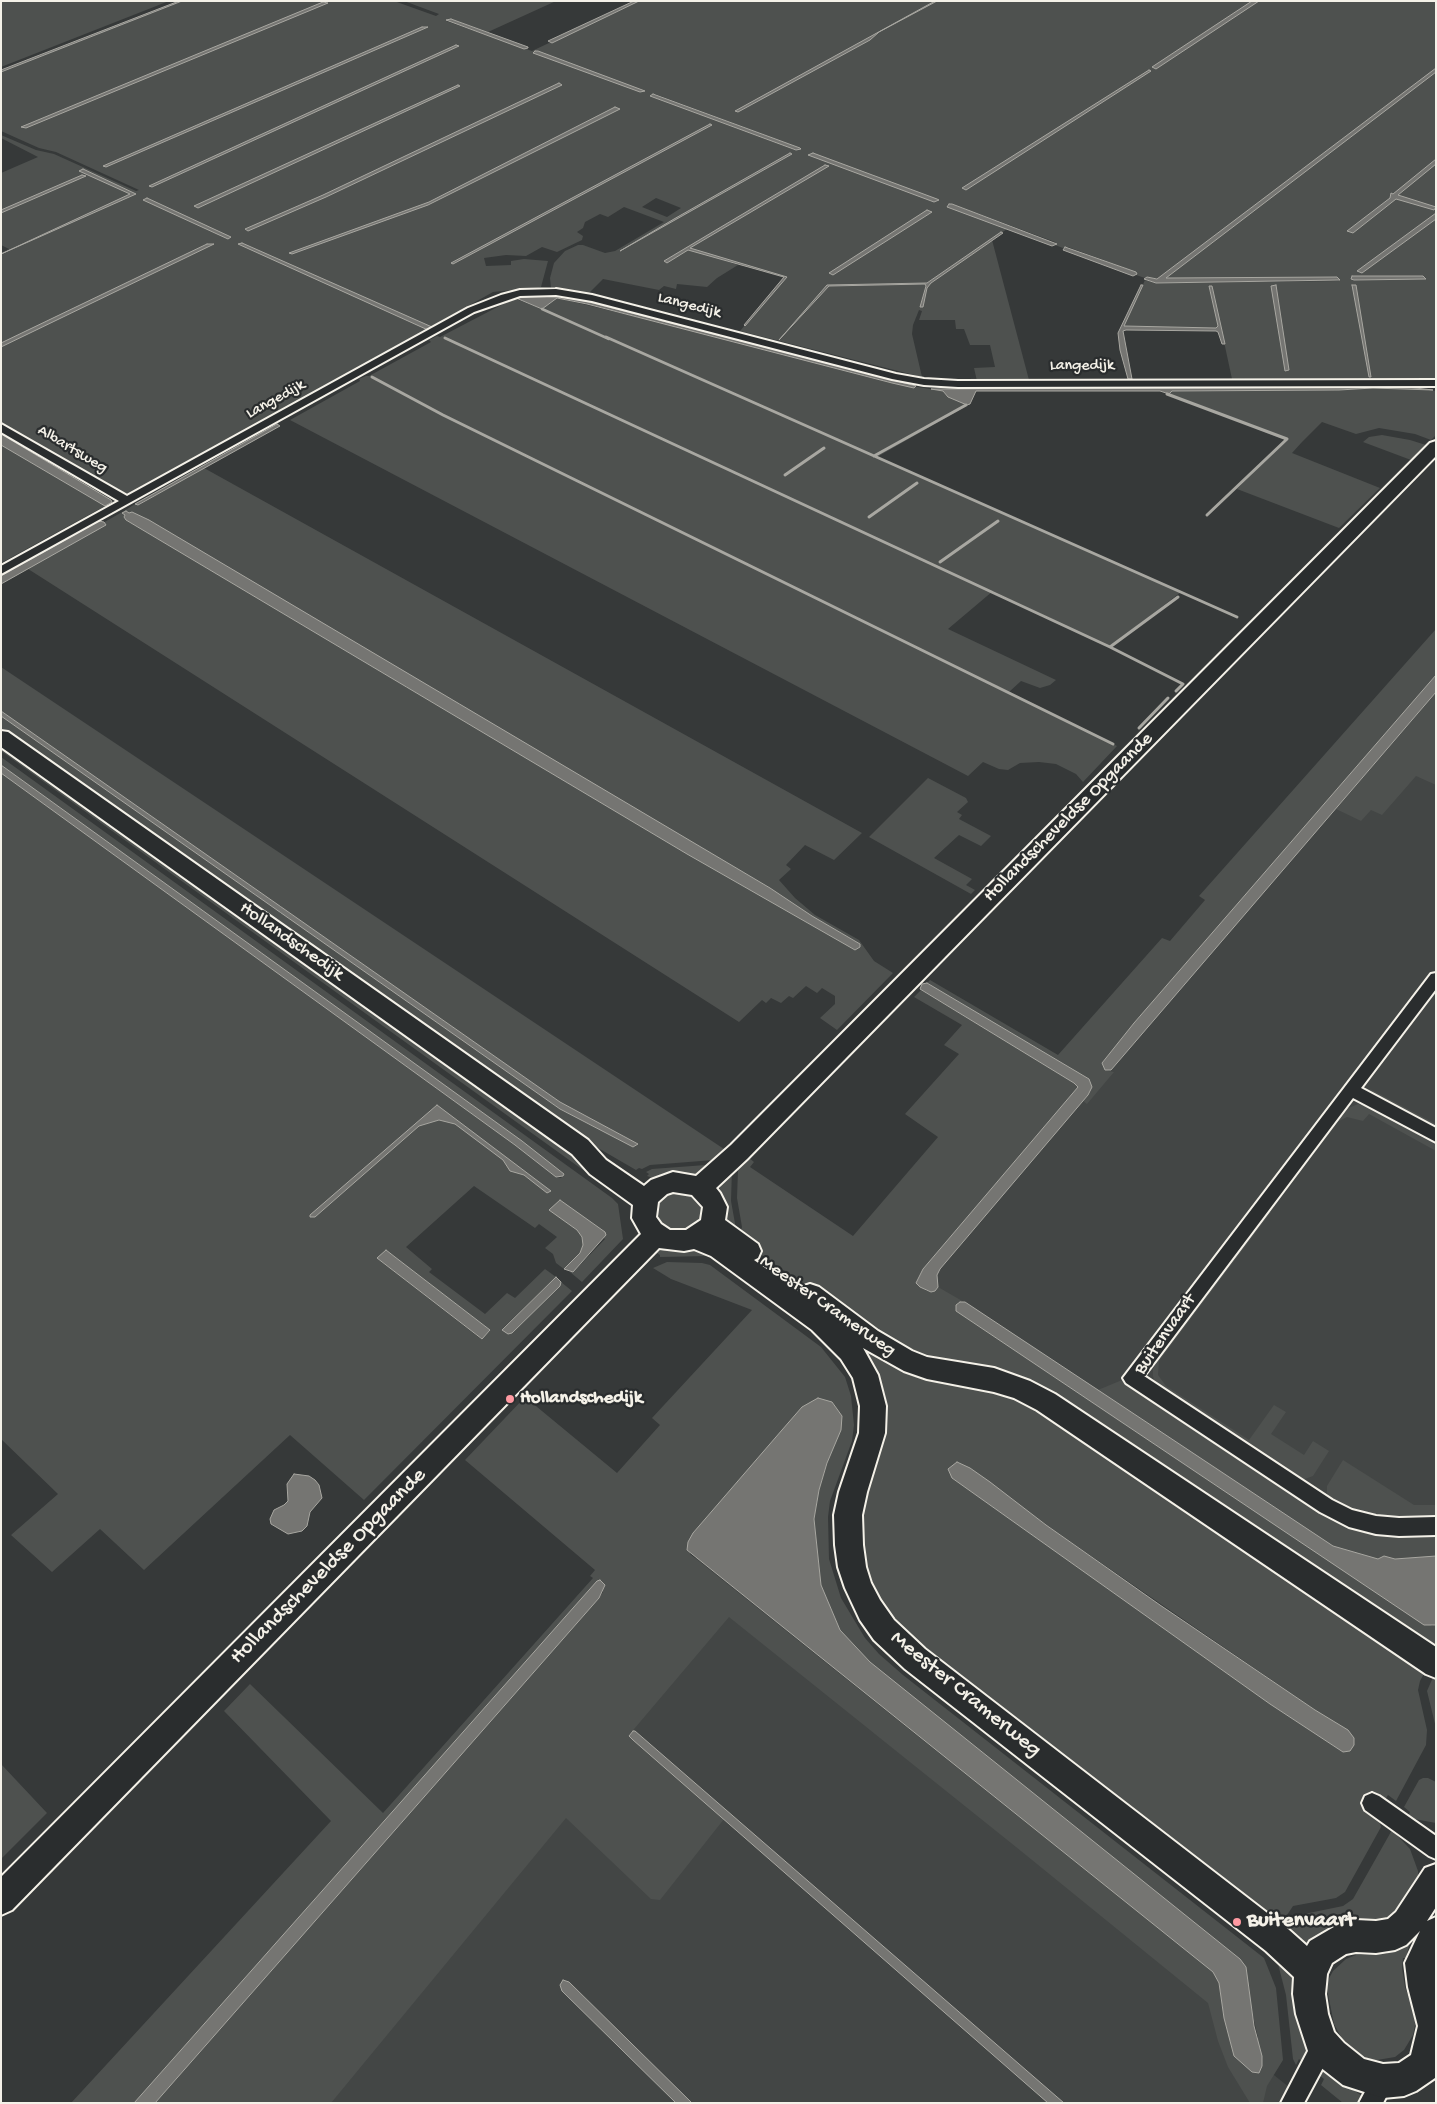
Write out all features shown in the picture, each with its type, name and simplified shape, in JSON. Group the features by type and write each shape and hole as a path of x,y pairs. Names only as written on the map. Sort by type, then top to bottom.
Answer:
{"main road":[{"name":"Hollandscheveldse Opgaande","path":"700,1187 739,1152 1436,446"},
{"name":"Hollandschedijk","path":"1,737 580,1147 598,1167 653,1194"},
{"path":"673,1182 682,1182 700,1187 712,1200 715,1208 704,1231 684,1242 675,1242 656,1234 647,1225 643,1210 653,1194 673,1182"},
{"name":"Meester Cramerweg","path":"704,1231 894,1355 927,1368 994,1380 1021,1389 1053,1406 1436,1664"},
{"name":"Meester Cramerweg","path":"704,1231 720,1249 821,1322 850,1351 865,1375 873,1406 872,1433 853,1492 848,1515 848,1545 859,1588 870,1610 884,1630 915,1659 1277,1940 1311,1971"},
{"name":"Hollandscheveldse Opgaande","path":"1,1899 656,1234"},
{"path":"1436,1879 1412,1917 1395,1934 1376,1937 1356,1936 1339,1940 1321,1952 1311,1971 1309,1994 1312,2014 1321,2042 1332,2056 1376,2092 1429,2068 1434,2026 1421,1970 1424,1955 1436,1933"}],"street":[{"name":"Langedijk","path":"1,571 471,310 504,296 520,293 556,292 592,298 896,377 924,382 958,384 1436,383"},
{"name":"Albartsweg","path":"1,427 127,501"},
{"name":"Buitenvaart","path":"1436,978 1132,1378 1326,1506 1349,1518 1376,1525 1399,1527 1436,1526"},
{"path":"1351,1090 1436,1136"},
{"path":"1372,1803 1436,1848"},
{"path":"1292,2103 1318,2054 1321,2042"}],"shaded area":[{"path":"1,1 169,1 1,67"},
{"path":"182,1 394,1 436,16 439,14 404,1 556,1 488,32 451,19 446,21 532,51 638,1 1436,1 1436,380 1393,378 1232,379 1212,286 1209,287 1218,326 1216,328 1124,326 1145,280 1156,283 1339,281 1339,278 1145,278 1136,275 1136,272 1068,247 1063,248 1055,245 1055,242 952,204 947,205 1007,229 927,283 827,285 780,340 829,286 925,284 920,306 923,307 927,288 931,283 992,240 1029,380 977,381 974,368 995,367 990,345 970,345 964,329 956,329 955,320 919,320 922,311 919,310 913,325 912,334 922,377 740,331 785,278 764,272 787,277 690,249 738,265 717,278 707,287 677,284 676,289 664,286 659,290 603,279 588,294 551,288 550,278 554,263 565,251 578,245 583,245 605,253 615,251 664,222 624,207 608,217 600,214 585,222 583,228 577,232 583,236 582,240 557,252 542,247 526,256 506,255 484,258 486,266 511,265 511,261 524,259 548,261 541,287 493,292 133,494 121,494 1,423 1,253 9,249 1,245 1,173 38,157 1,138 1,135 36,150 54,154 136,191 139,190 56,152 39,148 1,131 1,72","holes":["655,94 800,148 795,150 650,96","790,153 792,154 622,250","656,198 681,208 667,217 642,207","1351,276 1422,276 1426,278 1354,280"]},
{"path":"182,1 1,72 1,70"},
{"path":"634,1 639,1 552,43 548,41"},
{"path":"935,1 937,1 879,32 870,40 738,112 735,111"},
{"path":"1252,1 1259,1 1156,69 1152,67"},
{"path":"323,2 328,3 26,128 21,127"},
{"path":"451,19 528,48 524,49 446,20"},
{"path":"422,27 428,27 106,167 103,166"},
{"path":"456,45 459,46 152,187 149,186"},
{"path":"535,51 645,91 640,92 533,53"},
{"path":"1436,68 1436,72 1166,278 1337,277 1340,280 1156,283 1144,279 1147,277 1157,279"},
{"path":"1149,70 1151,71 966,190 962,188"},
{"path":"559,83 562,85 326,197 248,231 245,229 323,195"},
{"path":"458,85 460,86 198,208 194,206"},
{"path":"653,94 801,149 796,150 650,96"},
{"path":"615,107 620,109 428,205 292,254 289,253 429,202"},
{"path":"710,124 712,125 453,264 451,263"},
{"path":"790,153 792,154 620,251 674,219"},
{"path":"813,153 939,200 934,202 808,155"},
{"path":"1436,159 1436,164 1398,195 1436,207 1434,210 1396,199 1353,233 1347,231 1390,198 1391,193 1393,194"},
{"path":"825,165 829,166 690,248 787,277 745,326 784,277 688,250 667,263 664,261"},
{"path":"83,169 136,194 1,254 130,194 79,171"},
{"path":"82,175 86,176 1,213 1,210"},
{"path":"147,198 231,237 228,239 143,200"},
{"path":"949,204 1057,244 1052,246 947,207"},
{"path":"927,210 932,212 833,275 829,273"},
{"path":"1436,213 1436,219 1362,273 1357,271"},
{"path":"1001,232 1003,233 931,283 927,288 923,307 920,307 925,284 829,286 779,340 827,285 927,283"},
{"path":"242,243 432,327 428,330 238,244"},
{"path":"207,244 214,244 1,347 1,343"},
{"path":"1065,247 1136,272 1137,274 1133,276 1063,250"},
{"path":"1352,276 1423,276 1426,279 1354,280 1351,279"},
{"path":"1141,285 1143,285 1124,326 1216,328 1218,326 1209,286 1212,286 1225,344 1222,344 1216,331 1123,331 1132,379 1128,379 1120,350 1118,333"},
{"path":"1276,285 1289,370 1285,371 1271,286"},
{"path":"1352,285 1356,285 1371,377 1369,377"},
{"path":"560,296 589,302 916,386 914,388 892,383 587,304 557,298 542,309 516,298"},
{"path":"557,298 692,330 892,383 943,391 946,395 970,404 877,457 1181,592 1110,647 993,591 948,629 1056,680 1050,685 1040,688 1021,681 1009,692 1117,746 1083,782 1076,774 1056,764 1039,762 1020,763 1008,770 999,769 983,762 968,776 290,420 360,381 359,379 369,376 431,342 429,340 437,336 440,337 509,301 516,299 542,309"},
{"path":"1407,387 1433,390 1373,388 1172,391 1169,394 1160,391 976,391 970,404 967,405 948,397 943,391 931,389"},
{"path":"1373,388 1436,391 1436,435 1431,440 1415,434 1379,428 1356,434 1322,422 1292,453 1380,488 1339,528 1237,489 1285,440 1166,393 1169,394 1172,391"},
{"path":"277,424 280,426 138,505 135,504"},
{"path":"1,434 112,502 105,506 1,445"},
{"path":"1382,435 1426,445 1411,460 1363,442 1369,437"},
{"path":"1,445 105,506 1,563"},
{"path":"204,468 862,833 834,860 805,845 786,865 791,869 779,880 795,898 815,915 859,940 874,961 893,973 837,1030 820,1018 835,1004 835,996 822,988 817,993 806,986 793,998 789,996 781,1003 771,998 766,1003 762,1000 739,1022 25,567 135,504 139,505","holes":["132,512 770,888 812,916 860,944 855,950 687,854 126,520 124,517"]},
{"path":"126,511 149,520 770,888 812,916 860,944 860,947 855,950 687,854 126,520 125,515 122,513"},
{"path":"99,521 104,522 106,525 1,584 1,576"},
{"path":"1436,629 1436,675 1134,1023 1102,1063 1108,1071 1114,1072 1087,1104 1083,1101 1088,1095 1089,1079 927,983 930,980 1058,1055 1162,938 1170,941 1205,900 1199,896"},
{"path":"1,667 730,1153 714,1160 650,1165 636,1170 567,1130 1,730 1,716 560,1109 633,1147 638,1144 560,1102 1,711"},
{"path":"1436,675 1436,692 1111,1070 1105,1070 1102,1063 1134,1023"},
{"path":"1436,683 1436,1612 922,1283"},
{"path":"1436,692 1436,785 1416,776 1382,815 1371,810 1361,821 1336,809"},
{"path":"1,711 560,1102 638,1144 633,1147 560,1109 1,716"},
{"path":"1,745 571,1151 619,1188 615,1193 1,751"},
{"path":"1,757 618,1204 623,1239 582,1282 570,1272 573,1272 605,1239 560,1200 550,1210 577,1230 582,1237 583,1245 580,1253 564,1269 556,1263 553,1254 545,1248 557,1237 539,1224 535,1228 474,1186 406,1247 432,1269 429,1272 485,1314 507,1293 515,1298 545,1269 556,1277 502,1329 560,1286 561,1282 572,1291 364,1500 290,1435 144,1570 100,1529 52,1572 11,1535 58,1494 1,1439 1,773 515,1145 556,1177 561,1178 564,1174 1,765","holes":["437,1105 453,1123 439,1120 419,1126 315,1217","386,1250 490,1330 490,1331 481,1339 378,1259"]},
{"path":"1,765 522,1141 564,1174 563,1176 556,1177 515,1145 1,773"},
{"path":"928,778 966,798 968,802 957,812 962,815 959,819 991,836 981,846 959,835 934,858 972,879 966,885 975,890 971,894 869,837"},
{"path":"927,983 1089,1079 1092,1087 1088,1095 940,1269 937,1275 938,1287 935,1291 931,1292 916,1283 923,1269 1078,1087 920,989 922,984"},
{"path":"921,990 1078,1087 923,1269 916,1283 927,1291 935,1291 938,1287 964,1302 960,1302 956,1311 1257,1513 1432,1626 1436,1625 1436,1651 1063,1406 923,1361 840,1310 739,1239 742,1227 737,1198 738,1165 748,1157 754,1162 750,1167 853,1236 938,1137 905,1114 959,1054 944,1045 962,1025 914,997"},
{"path":"1370,1089 1436,1124 1436,1130 1378,1098"},
{"path":"1358,1104 1373,1108 1436,1142 1436,1151 1369,1114 1363,1121 1347,1117 1335,1123 1346,1109"},
{"path":"437,1105 551,1191 547,1193 524,1175 510,1171 503,1160 455,1124 439,1120 419,1126 315,1217 310,1217 310,1215"},
{"path":"719,1164 700,1176 653,1178 647,1176 649,1174 646,1172 652,1169"},
{"path":"732,1169 731,1201 736,1229 726,1227 719,1194 721,1182"},
{"path":"675,1192 691,1193 701,1202 703,1215 701,1220 691,1229 676,1231 669,1229 659,1220 658,1203 668,1194"},
{"path":"560,1200 605,1232 606,1235 573,1272 564,1269 580,1253 583,1245 582,1237 577,1230 549,1210"},
{"path":"1269,1211 1271,1212 1159,1361 1158,1375 1166,1386 1249,1440 1274,1405 1286,1412 1271,1434 1304,1455 1313,1441 1329,1451 1313,1476 1302,1480 1163,1391 1155,1383 1153,1376 1153,1369 1159,1357"},
{"path":"674,1247 710,1250 706,1254 708,1256 660,1257 656,1252"},
{"path":"386,1250 490,1330 482,1339 377,1258"},
{"path":"667,1262 710,1265 821,1347 845,1377 851,1396 854,1425 852,1441 830,1501 828,1517 829,1559 841,1598 865,1638 879,1654 903,1675 1264,1958 1276,1988 1283,2060 1267,2086 1263,2103 1250,2103 1228,2067 1218,2041 1208,2003 729,1617 629,1735 724,1819 660,1900 651,1899 566,1818 331,2103 155,2103 599,1598 603,1592 600,1580 597,1581 134,2103 71,2103 331,1821 224,1711 250,1684 383,1813 593,1578 590,1576 595,1570 465,1460 525,1397 617,1473 660,1425 652,1418 752,1310 671,1279 653,1268","holes":["832,1402 842,1416 819,1490 814,1519 821,1585 840,1630 870,1662 1249,1985 1250,2003 1258,2038 1234,2056 1224,2018 1219,1983 1213,1972 690,1554 693,1533 802,1407"]},
{"path":"556,1277 561,1282 560,1286 512,1333 508,1334 502,1330"},
{"path":"960,1302 965,1302 1333,1546 1378,1559 1384,1556 1395,1559 1436,1556 1436,1625 1424,1625 956,1311 956,1305"},
{"path":"851,1333 1011,1391 1426,1670 1418,1690 1427,1730 1426,1745 1396,1801 1388,1795 1385,1800 1376,1794 1366,1810 1379,1821 1381,1827 1345,1892 1336,1898 1293,1906 1279,1927 919,1654 876,1607 855,1545 875,1450","holes":["970,1468 1046,1525 1315,1710 1350,1751 1343,1752 1270,1704 952,1478 948,1469"]},
{"path":"1122,1380 1327,1514 1352,1527 1373,1533 1436,1533 1436,1556 1395,1559 1383,1557 1378,1559 1333,1546 1098,1390"},
{"path":"818,1398 832,1402 842,1416 841,1430 827,1463 819,1490 814,1519 821,1585 840,1630 870,1662 1240,1959 1246,1967 1254,2026 1262,2056 1262,2066 1259,2073 1252,2072 1234,2056 1224,2018 1219,1983 1213,1972 687,1550 688,1542 693,1533 802,1407"},
{"path":"1343,1460 1414,1505 1436,1505 1436,1517 1389,1519 1359,1516 1333,1502 1327,1493 1327,1486"},
{"path":"957,1462 970,1468 990,1482 1046,1525 1160,1605 1315,1710 1348,1730 1354,1738 1354,1745 1350,1751 1343,1752 1270,1704 952,1478 948,1469"},
{"path":"294,1474 309,1476 315,1480 319,1485 322,1498 310,1512 307,1526 302,1531 288,1534 271,1524 270,1519 274,1510 288,1501 287,1484"},
{"name":"Buitenvaart","path":"706,1548 1227,1964 1245,2052 1309,2103 142,2103"},
{"path":"600,1580 605,1585 599,1598 155,2103 134,2103 597,1581"},
{"path":"1434,1675 1436,1677 1436,1728 1427,1691"},
{"path":"633,1731 1064,2103 1048,2103 633,1740 629,1736"},
{"path":"1,1764 47,1813 1,1859"},
{"path":"1423,1778 1436,1782 1436,1823 1408,1816 1410,1812 1404,1807 1419,1780"},
{"path":"1392,1830 1410,1849 1418,1871 1418,1886 1403,1918 1307,1956 1288,1933 1295,1920 1304,1914 1343,1906 1353,1899"},
{"path":"1410,1941 1406,1958 1403,1958 1402,1968 1405,1987 1414,2011 1415,2025 1413,2035 1404,2050 1395,2057 1377,2060 1376,2063 1352,2050 1342,2039 1334,2024 1326,1984 1333,1971 1346,1959 1356,1955 1386,1954"},
{"path":"1284,1954 1292,1966 1306,2043 1304,2064 1299,2059 1296,2065 1293,2059 1286,1995 1278,1964"},
{"path":"563,1980 569,1982 692,2103 676,2103 562,1991 560,1985"},
{"path":"1323,2068 1362,2096 1361,2103 1343,2103 1321,2085 1324,2079 1319,2075"}],"waterway":[{"path":"542,309 609,339"},
{"path":"606,337 874,456"},
{"path":"445,338 1110,647"},
{"path":"372,377 443,415 1113,744"},
{"path":"1167,394 1287,439 1207,515"},
{"path":"874,456 966,405"},
{"path":"785,475 824,448"},
{"path":"874,456 1237,617"},
{"path":"869,517 917,483"},
{"path":"940,562 998,521"},
{"path":"1110,647 1178,597"},
{"path":"1110,647 1183,684 1176,691"},
{"path":"1139,728 1168,698"}],"place":[{"name":"Hollandschedijk","path":"510,1399"},
{"name":"Buitenvaart","path":"1237,1922"}]}
